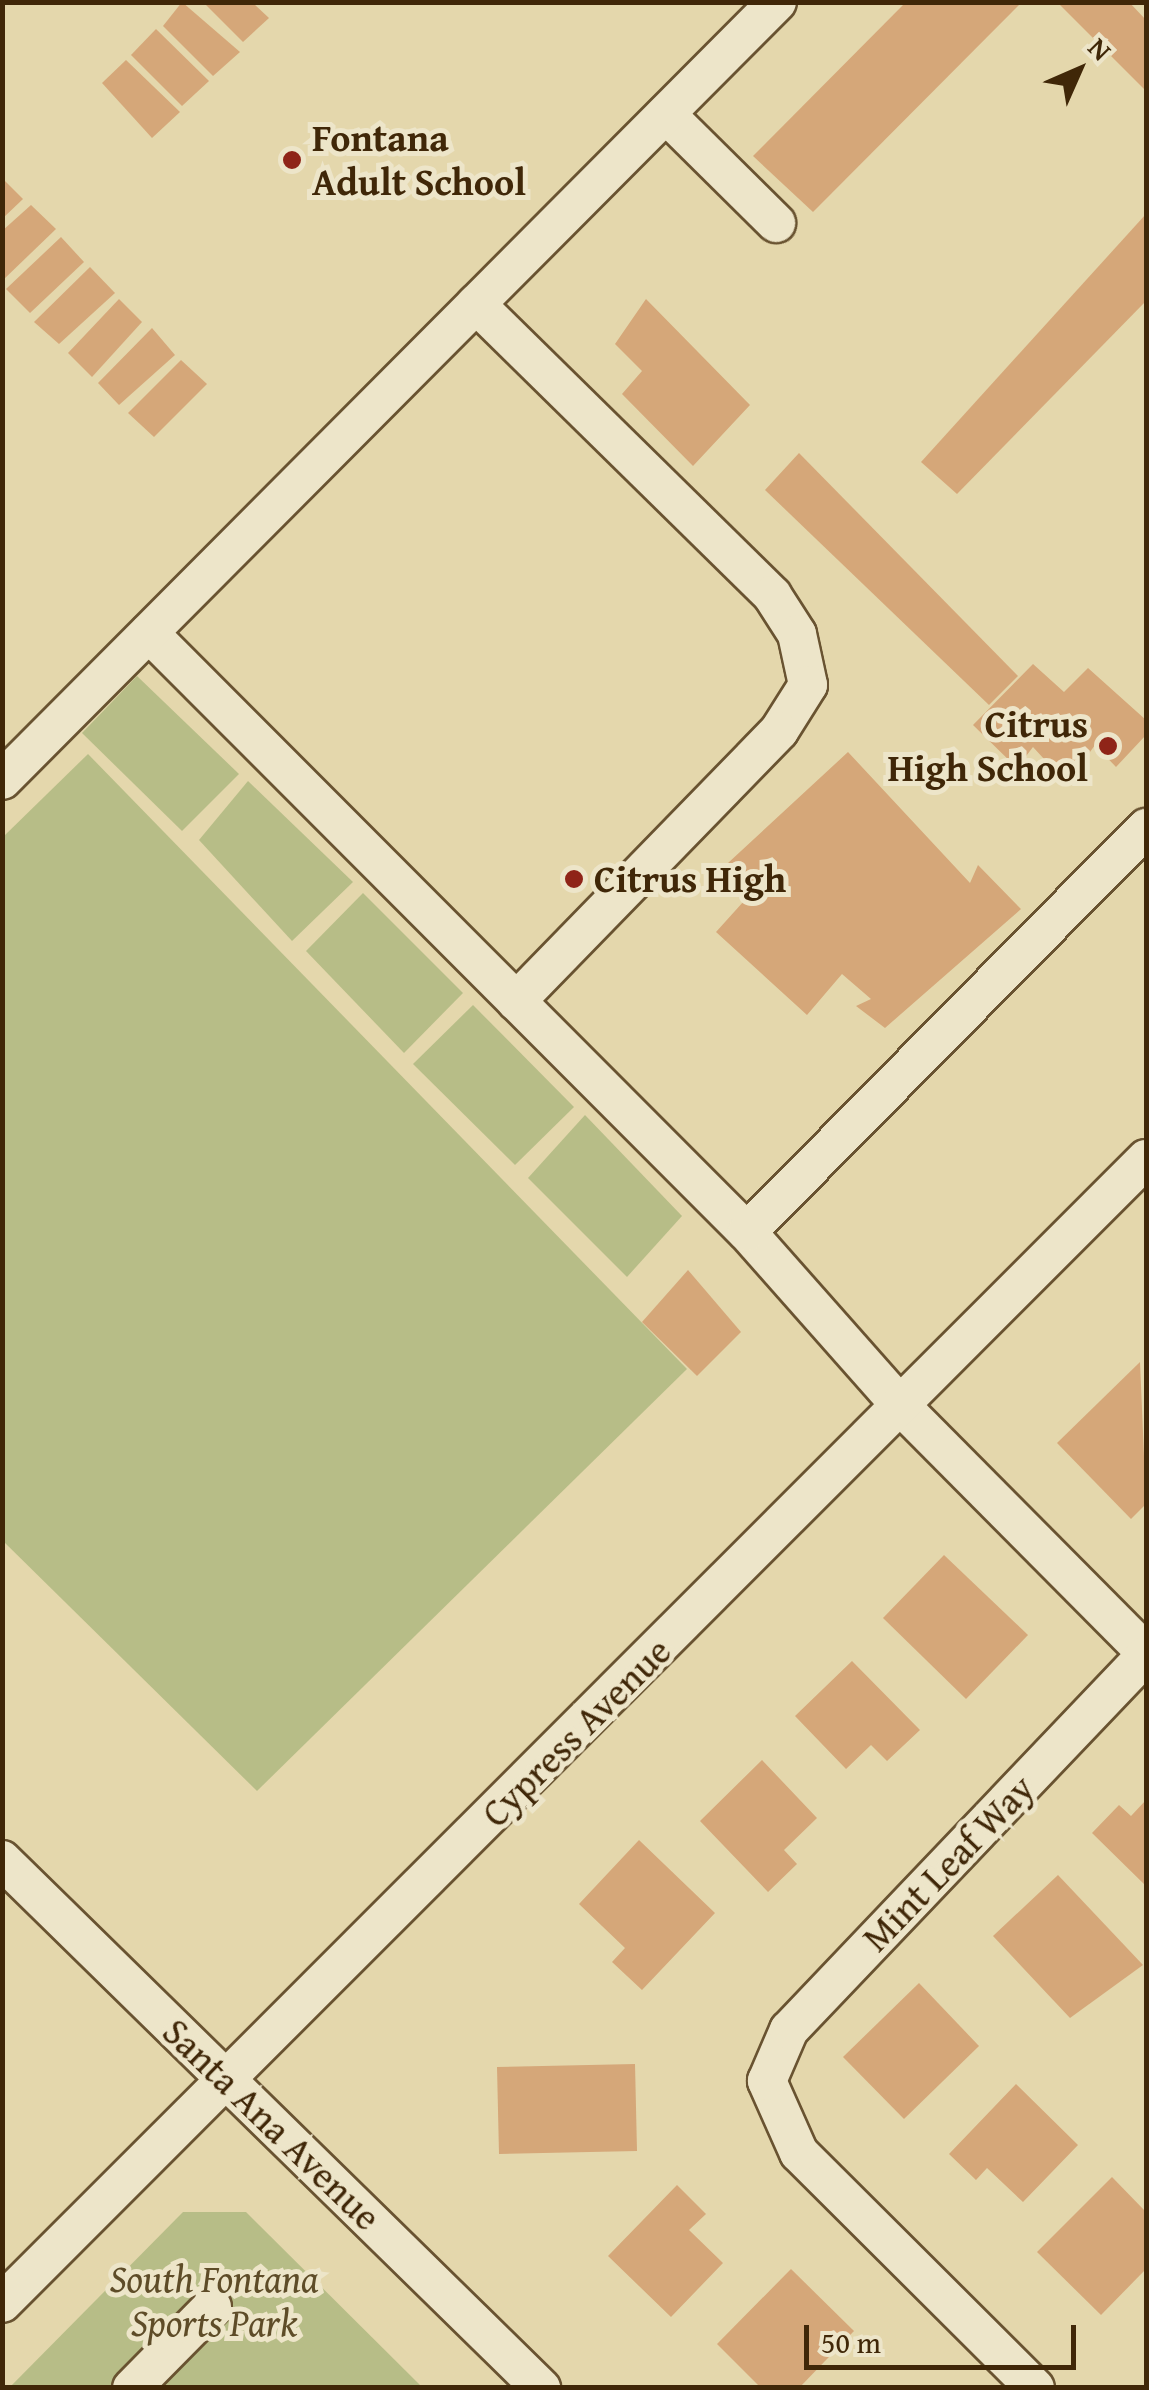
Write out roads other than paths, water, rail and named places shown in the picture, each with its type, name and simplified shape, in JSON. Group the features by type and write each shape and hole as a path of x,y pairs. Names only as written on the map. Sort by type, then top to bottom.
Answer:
{"street":[{"path":"2,780 777,2"},
{"path":"666,114 776,223"},
{"path":"476,304 772,595 797,634 808,685 780,731 516,1001"},
{"path":"149,633 747,1232 900,1404 1146,1654"},
{"path":"747,1232 1146,828"},
{"name":"Cypress Avenue","path":"2,2303 229,2083 1146,1159"},
{"name":"Mint Leaf Way","path":"1035,2388 799,2153 766,2081 789,2030 1146,1654"},
{"name":"Santa Ana Avenue","path":"2,1860 541,2388"},
{"path":"132,2388 212,2307"}],"place":[{"name":"Fontana Adult School","path":"292,160"},
{"name":"Citrus High School","path":"1108,746"},
{"name":"Citrus High","path":"574,879"}],"park label":[{"name":"South Fontana Sports Park","path":"214,2301"}]}
